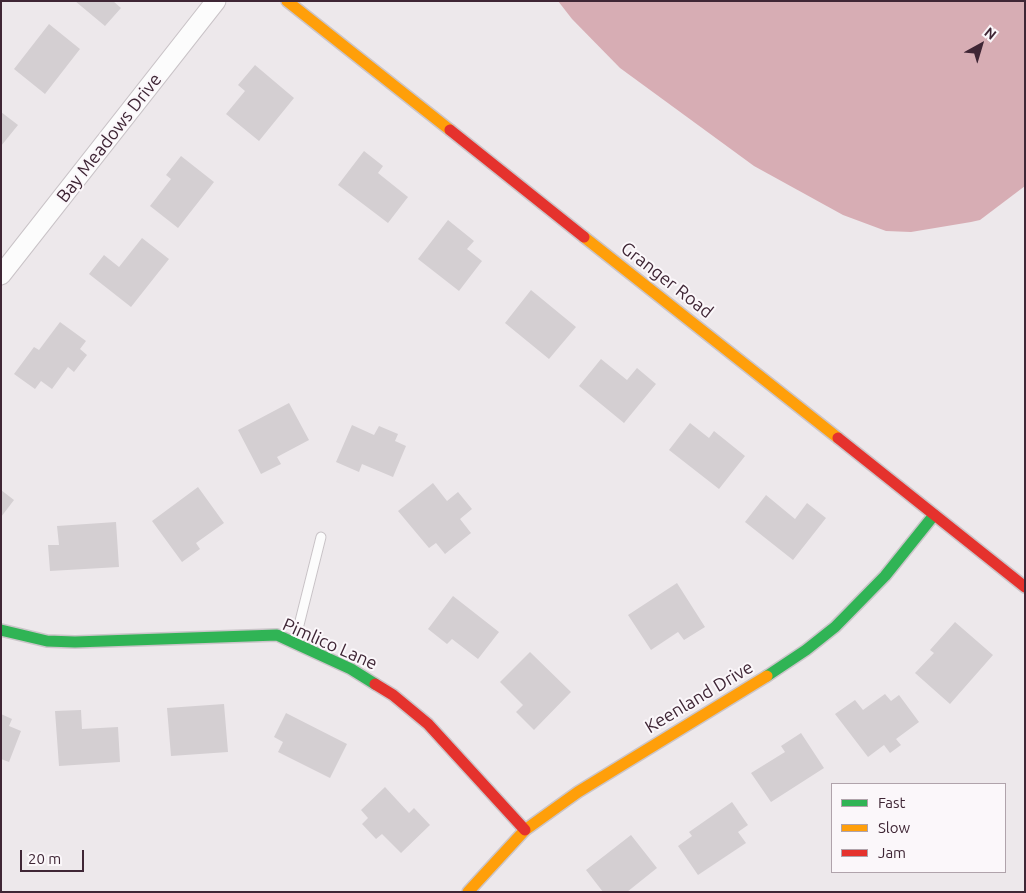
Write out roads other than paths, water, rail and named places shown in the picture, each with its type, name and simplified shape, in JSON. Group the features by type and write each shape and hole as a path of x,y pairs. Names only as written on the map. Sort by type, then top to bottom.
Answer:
{"street":[{"name":"Bay Meadows Drive","path":"1,275 216,1"},
{"name":"Granger Road","path":"287,1 1025,587"},
{"name":"Keenland Drive","path":"468,892 525,830 578,792 806,650 860,603 885,576 934,515"},
{"name":"Pimlico Lane","path":"1,630 47,641 94,642 178,637 277,635 350,669 393,695 428,724 525,830"}],"lane":[{"path":"295,643 321,537"}]}
